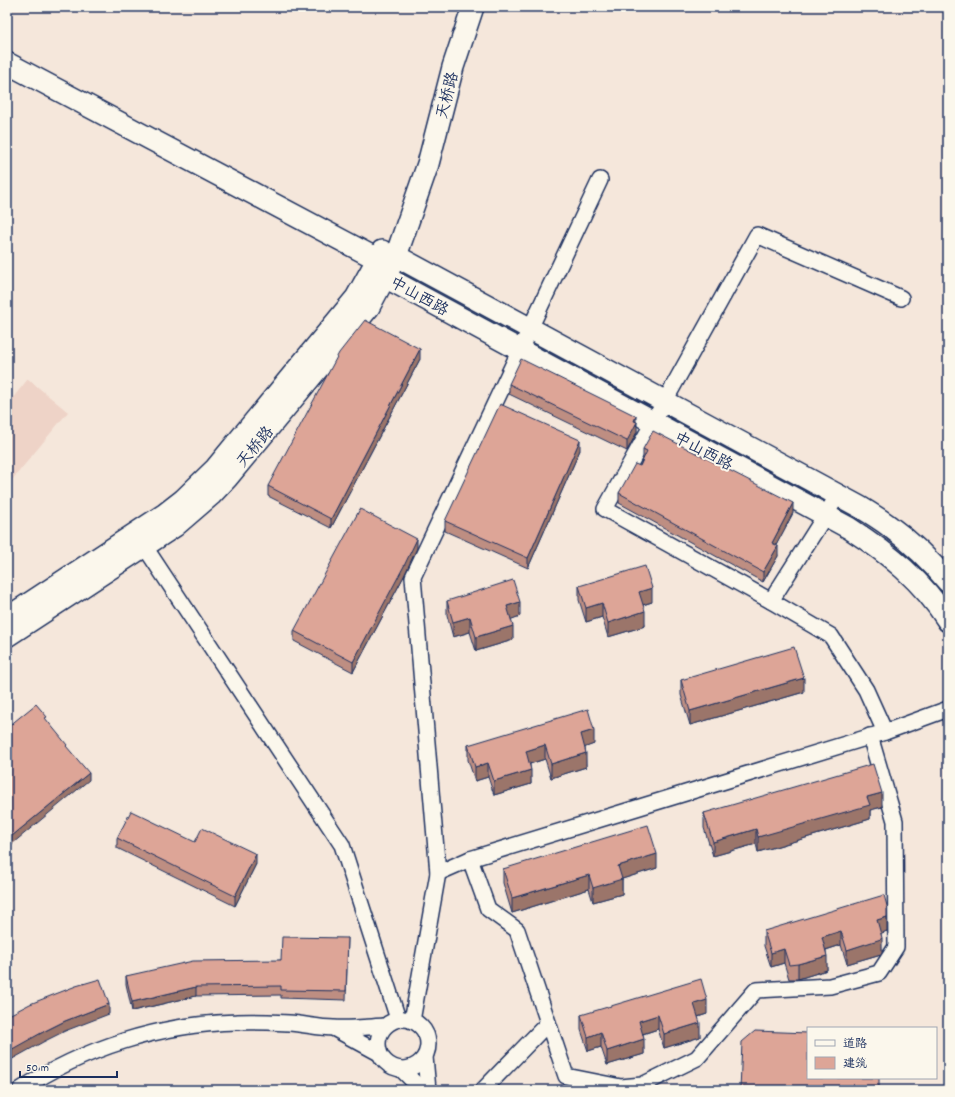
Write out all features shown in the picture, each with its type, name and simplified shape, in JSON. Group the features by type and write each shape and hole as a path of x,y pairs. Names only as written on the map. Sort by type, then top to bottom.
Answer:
{"main road":[{"name":"天桥路","path":"7,636 140,540 165,514 183,500 216,468 356,298 386,264 421,185 428,164 453,67 473,7"},
{"path":"7,63 386,264"},
{"name":"中山西路","path":"386,264 530,329 860,507 889,526 915,547 948,582"},
{"name":"中山西路","path":"386,264 520,350 849,528 900,564 922,587 942,611 948,621"},
{"name":"天桥路","path":"7,618 140,540"}],"street":[{"path":"20,1090 39,1077 86,1054 135,1037 185,1026 237,1022 289,1023 334,1028 399,1022 419,1024 424,1030 429,1043 425,1057 415,1067 401,1070 394,1068 382,1059 378,1046 378,1039 381,1032 399,1022 438,873 413,577 600,180"},
{"path":"885,732 866,690 831,636 605,509 757,235 901,298"},
{"path":"771,601 838,495"},
{"path":"140,540 342,845 399,1022"},
{"path":"438,873 470,859 885,732 948,709"},
{"path":"470,859 488,909 517,930 566,1076 621,1087 642,1085 697,1058 756,990 830,986 879,974 896,947 895,821 870,736"},
{"path":"483,1090 548,1023"},
{"path":"334,1028 379,1053"},
{"path":"425,1057 428,1090"},
{"path":"401,1070 422,1090"}],"shaded area":[{"path":"28,379 68,412 7,486 7,405"}],"building":[{"path":"365,320 420,349 331,519 268,486 339,353"},
{"path":"521,359 636,416 634,421 637,422 627,441 509,384"},
{"path":"500,404 580,440 528,558 445,521"},
{"path":"653,431 793,503 772,543 778,546 763,572 619,493 635,464 640,466 647,451 643,449"},
{"path":"360,509 417,539 353,662 294,631"},
{"path":"645,566 652,588 639,592 645,611 608,623 602,603 586,608 579,586"},
{"path":"513,580 520,602 507,606 513,626 476,637 470,617 453,622 447,601"},
{"path":"794,647 804,678 690,711 681,680"},
{"path":"36,704 47,717 45,718 67,745 66,746 89,773 7,840 7,723 9,726"},
{"path":"588,709 594,730 581,734 586,753 551,764 545,745 526,751 531,770 494,781 488,763 475,767 468,745"},
{"path":"873,764 882,793 867,797 870,805 758,837 756,829 713,842 704,813"},
{"path":"131,811 195,842 202,828 256,854 235,896 117,838"},
{"path":"648,825 657,854 618,866 622,879 593,888 589,875 512,898 503,869"},
{"path":"884,895 887,906 887,917 877,920 881,939 847,950 841,931 822,937 827,956 798,964 789,965 784,949 771,953 764,931"},
{"path":"282,937 348,938 346,991 281,990 281,986 196,987 132,1002 126,976 193,961 281,960"},
{"path":"100,979 109,1004 65,1021 7,1052 7,1016 30,1004 76,986"},
{"path":"701,979 707,1000 694,1004 700,1023 664,1034 658,1015 639,1021 644,1039 607,1051 601,1032 588,1037 581,1015"},
{"path":"755,1031 807,1033 807,1079 879,1079 879,1090 740,1090 742,1042"}]}
